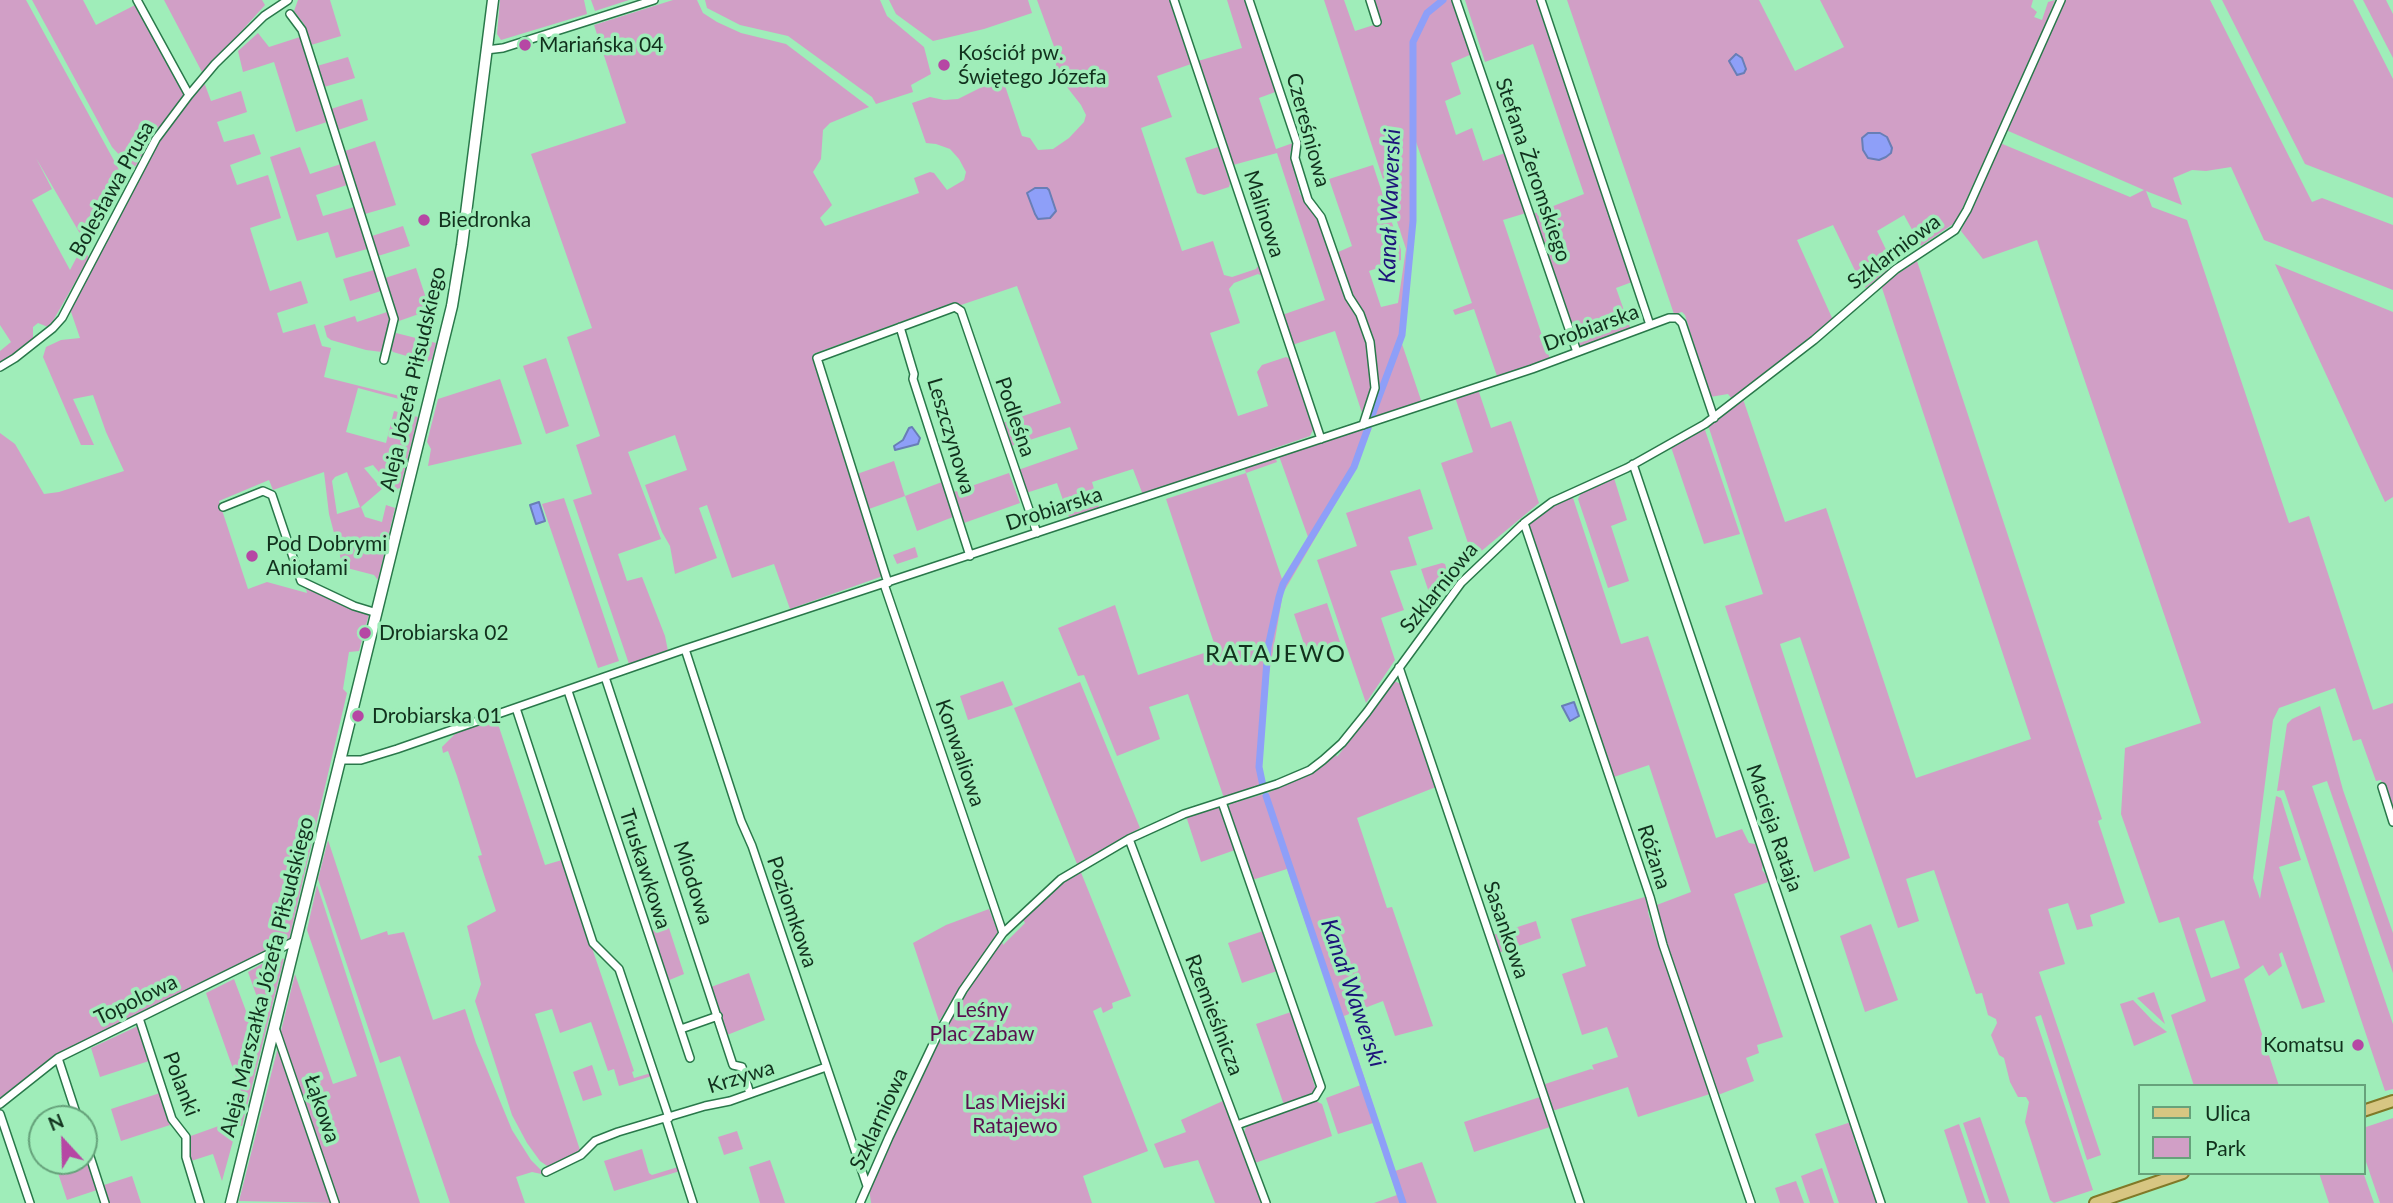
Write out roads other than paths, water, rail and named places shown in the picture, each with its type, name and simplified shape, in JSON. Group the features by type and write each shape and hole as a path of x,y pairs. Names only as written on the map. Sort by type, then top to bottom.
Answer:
{"main road":[{"name":"Aleja Józefa Piłsudskiego","path":"339,760 456,287 492,0"},
{"name":"Aleja Marszałka Józefa Piłsudskiego","path":"231,1203 339,760"},
{"path":"2365,1110 2393,1101"},
{"path":"2095,1203 2177,1175"}],"street":[{"path":"137,0 189,95"},
{"name":"Bolesława Prusa","path":"0,367 44,336 61,318 156,139 189,95 264,16 288,0"},
{"path":"486,50 503,48 654,0"},
{"name":"Malinowa","path":"1174,0 1321,439"},
{"name":"Czereśniowa","path":"1249,0 1297,143 1295,158 1308,200 1321,216 1349,297 1360,314 1370,342 1375,388 1363,425"},
{"path":"1370,0 1377,22"},
{"name":"Stefana Żeromskiego","path":"1456,0 1577,352"},
{"path":"1541,0 1650,325"},
{"name":"Szklarniowa","path":"860,1203 936,1038 963,990 1003,933 1061,879 1129,839 1184,814 1277,784 1323,760 1342,743 1461,583 1524,523 1552,502 1633,464 1714,418 1814,340 1896,269 1955,230 1967,210 2061,0"},
{"path":"290,14 302,30 394,319 384,360"},
{"name":"Podleśna","path":"900,327 955,307 961,311 1037,533"},
{"name":"Drobiarska","path":"339,760 362,760 516,709 685,649 1363,425 1669,318 1680,320 1714,418"},
{"name":"Konwaliowa","path":"900,327 817,358 886,583 1003,933"},
{"name":"Leszczynowa","path":"900,327 914,374 913,379 970,556"},
{"name":"Macieja Rataja","path":"1633,464 1881,1203"},
{"path":"223,507 263,491 272,495 301,581 349,604 377,613"},
{"name":"Różana","path":"1524,523 1751,1203"},
{"name":"Poziomkowa","path":"685,649 741,821 752,846 867,1186"},
{"name":"Sasankowa","path":"1399,667 1580,1203"},
{"name":"Miodowa","path":"605,677 733,1065 742,1067 750,1094"},
{"name":"Truskawkowa","path":"568,691 690,1058"},
{"path":"516,709 593,943 619,969 693,1203"},
{"path":"2382,787 2393,822"},
{"path":"1222,802 1321,1087 1315,1097 1237,1125"},
{"name":"Rzemieślnicza","path":"1129,839 1266,1203"},
{"name":"Topolowa","path":"0,1104 58,1058 295,941"},
{"path":"681,1029 718,1016"},
{"name":"Polanki","path":"139,1018 172,1119 187,1143 186,1157 200,1203"},
{"name":"Łąkowa","path":"274,1026 335,1203"},
{"path":"58,1058 73,1105"},
{"name":"Krzywa","path":"546,1172 581,1155 596,1141 618,1132 750,1094 826,1067"},
{"path":"0,1114 30,1203"},
{"path":"96,1175 105,1203"}],"water":[{"path":"1736,54 1742,58 1746,69 1744,73 1737,75 1729,61"},
{"path":"1868,133 1880,133 1887,137 1892,148 1891,153 1879,160 1868,158 1863,150 1862,138"},
{"path":"1035,188 1049,190 1056,211 1050,218 1038,219 1035,214 1027,193"},
{"path":"912,427 920,438 918,444 895,450 894,446 903,440"},
{"path":"539,502 545,521 536,524 530,505"},
{"path":"1574,702 1579,716 1570,721 1562,706"}],"waterway":[{"name":"Kanał Wawerski","path":"1371,418 1402,335 1413,221 1413,42 1427,13 1443,0"},
{"name":"Kanał Wawerski","path":"1263,786 1259,767 1268,647 1279,597 1283,584 1354,467 1368,428"},
{"name":"Kanał Wawerski","path":"1266,796 1403,1203"}],"place":[{"name":"Mariańska 04","path":"525,45"},
{"name":"Kościół pw. Świętego Józefa","path":"944,65"},
{"name":"Biedronka","path":"424,220"},
{"name":"Pod Dobrymi Aniołami","path":"252,556"},
{"name":"Drobiarska 02","path":"365,633"},
{"name":"Drobiarska 01","path":"358,716"},
{"name":"Komatsu","path":"2358,1045"}],"district":[{"name":"RATAJEWO","path":"1276,654"}],"park label":[{"name":"Leśny Plac Zabaw","path":"982,1022"},
{"name":"Las Miejski Ratajewo","path":"1015,1114"}]}
